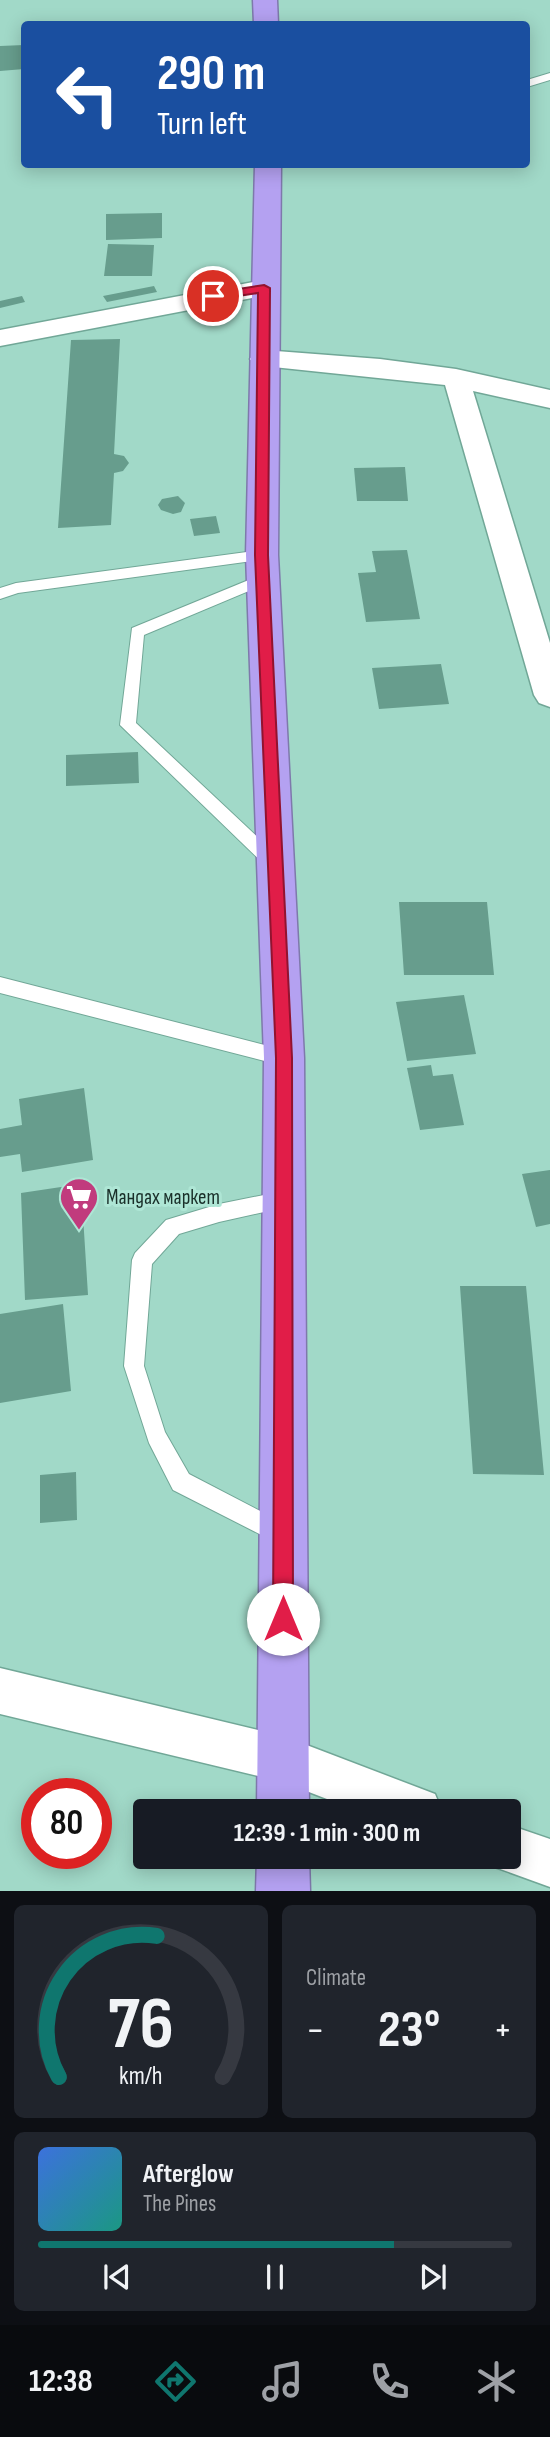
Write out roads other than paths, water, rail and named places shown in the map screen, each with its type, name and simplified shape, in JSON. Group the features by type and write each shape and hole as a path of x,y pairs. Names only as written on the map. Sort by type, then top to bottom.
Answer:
{"highway":[{"path":"265,0 266,21"},
{"path":"268,168 264,288 262,567 284,1058 283,1799"},
{"path":"283,1869 283,1891"}],"street":[{"path":"0,338 264,288"},
{"path":"263,359 380,368 456,378 550,398"},
{"path":"456,378 550,695"},
{"path":"0,1691 283,1759 387,1799"},
{"path":"521,1853 550,1863"}],"lane":[{"path":"530,83 550,76"},
{"path":"0,594 16,588 262,567"},
{"path":"262,567 137,632 128,725 276,865"},
{"path":"0,985 284,1058"},
{"path":"284,1200 219,1213 173,1227 142,1260 134,1366 156,1436 181,1482 284,1536"}],"place":[{"name":"Мандах маркет","path":"79,1231"}]}
